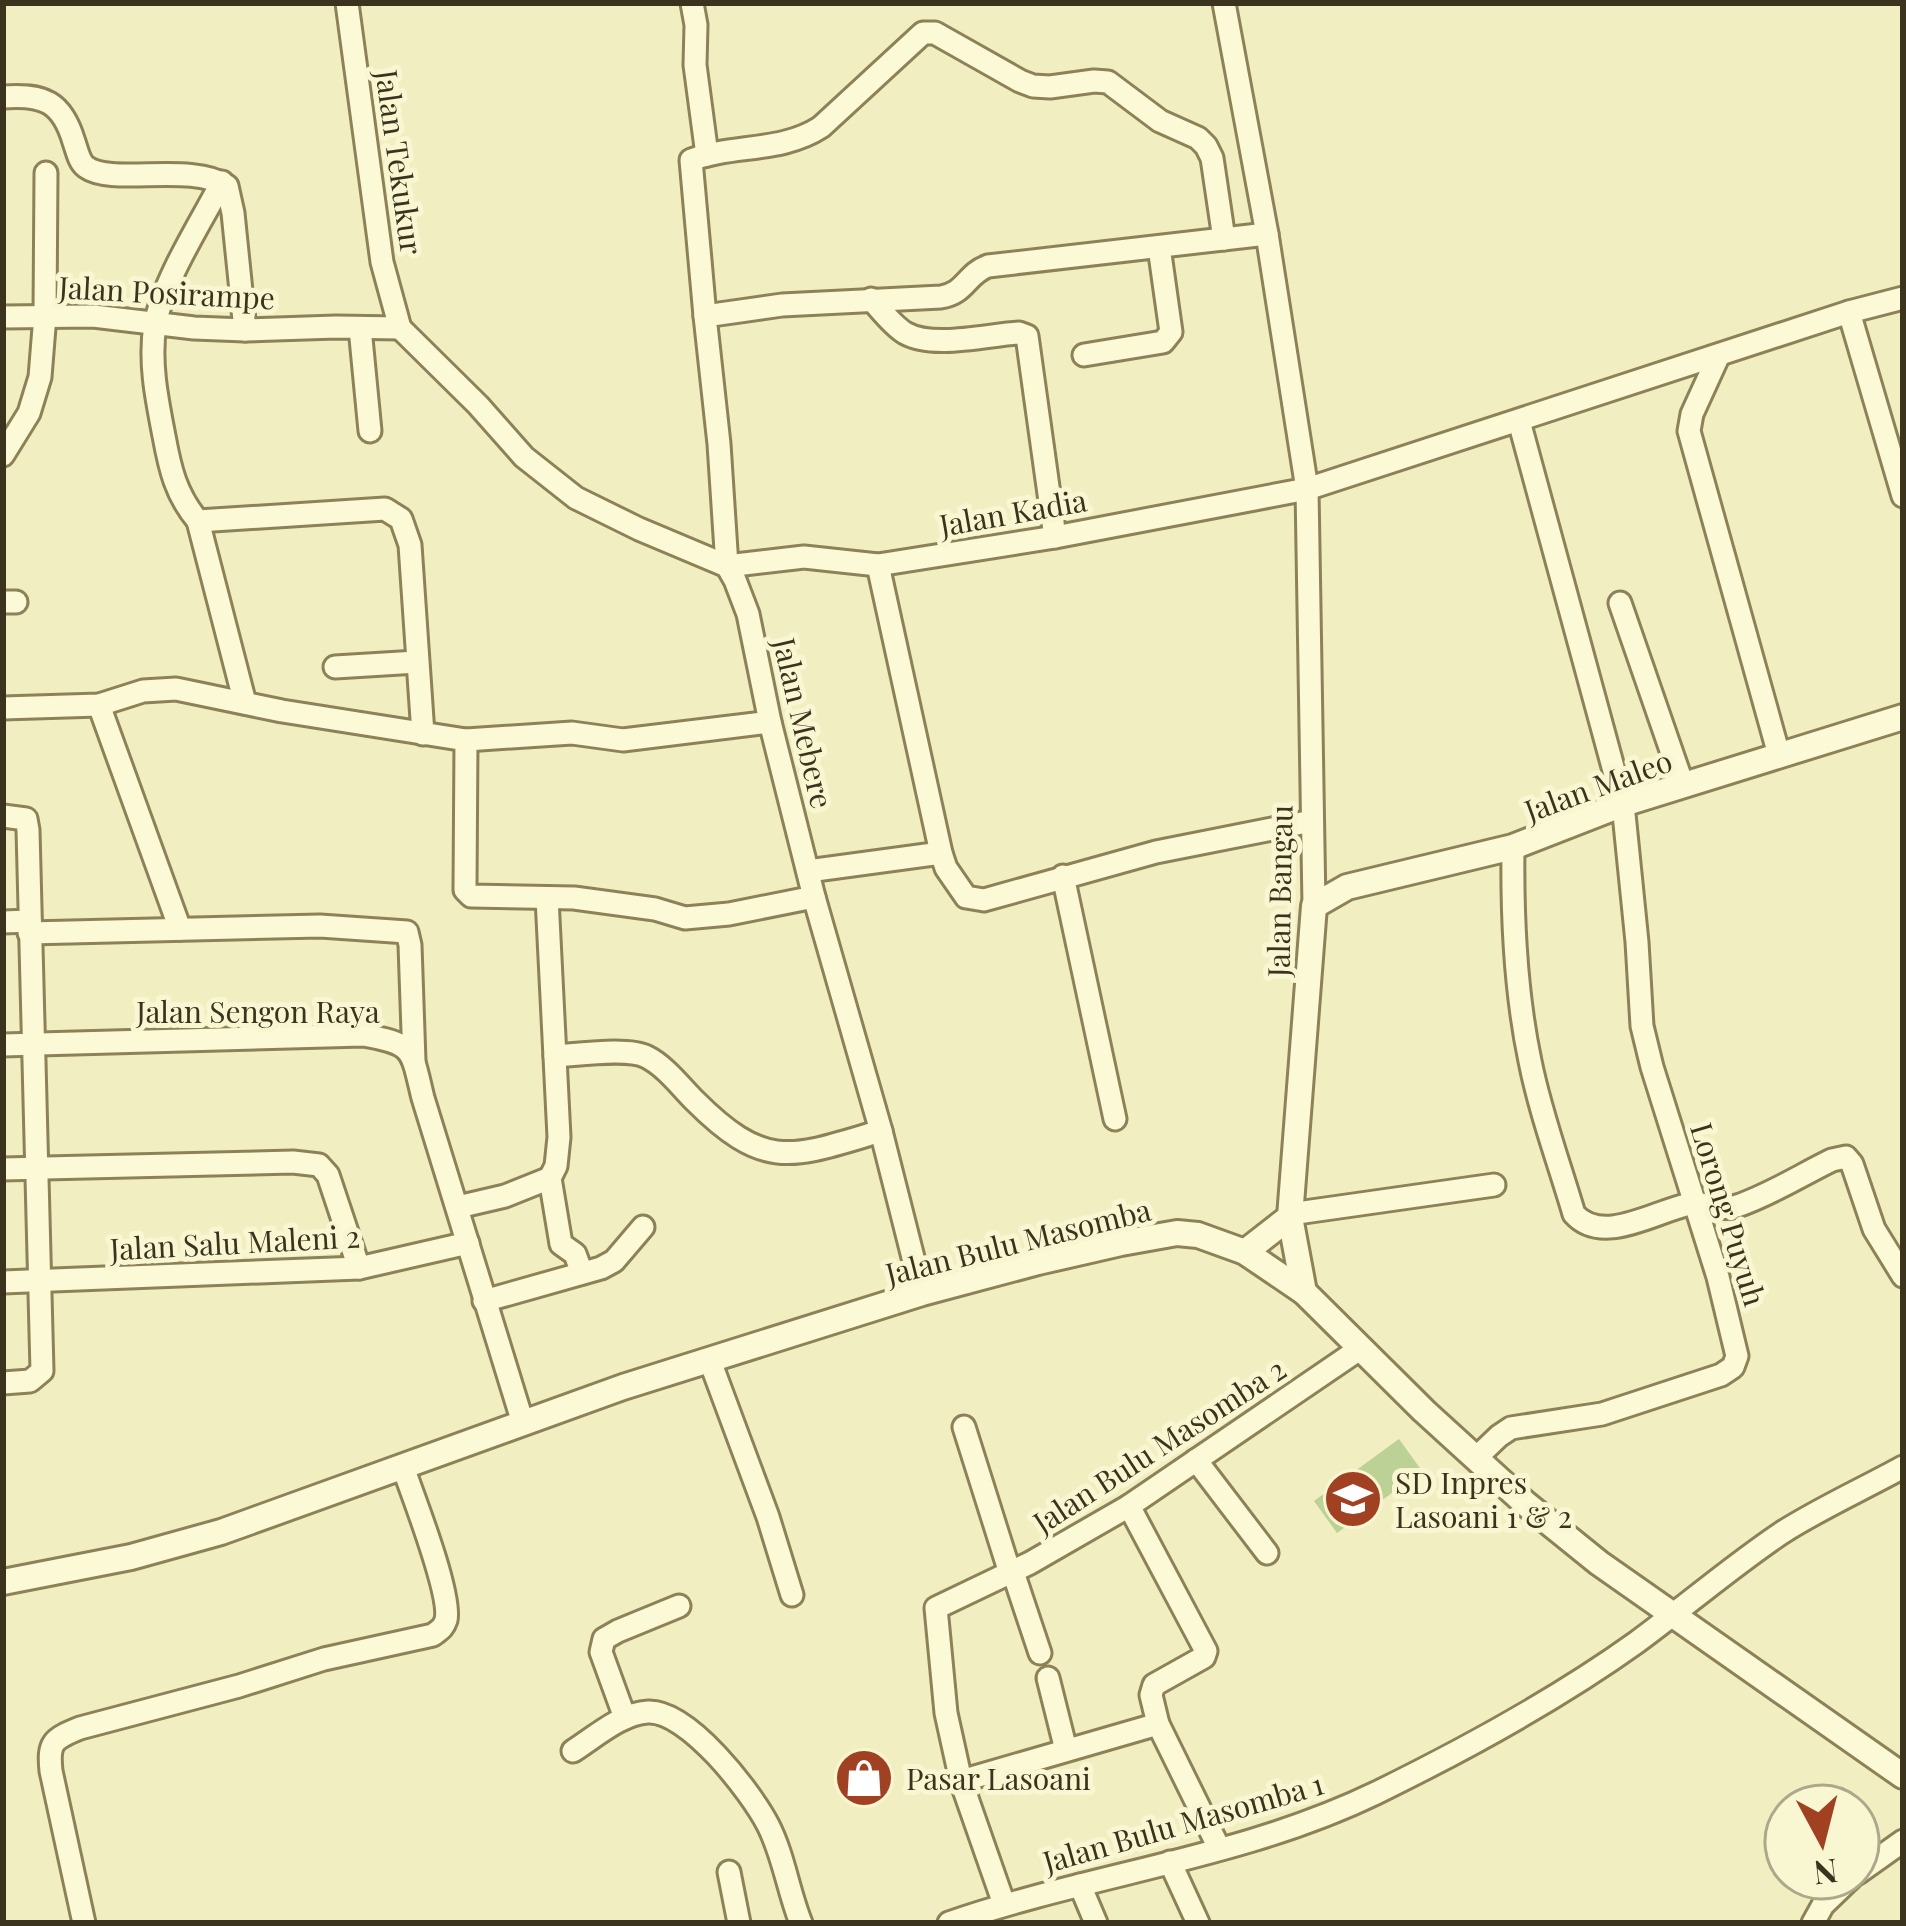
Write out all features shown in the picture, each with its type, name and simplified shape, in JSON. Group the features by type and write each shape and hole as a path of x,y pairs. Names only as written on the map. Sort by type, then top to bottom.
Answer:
{"street":[{"name":"Jalan Tekukur","path":"347,3 382,262 400,328"},
{"path":"692,3 694,64 707,155 803,138 923,33 935,33 1033,86 1108,82 1160,121 1198,138 1212,158 1224,238"},
{"name":"Jalan Bangau","path":"1224,3 1307,489 1314,906 1290,1215 1304,1292"},
{"path":"3,97 40,97 48,102 67,121 87,168 222,182 230,191 245,330"},
{"name":"Jalan Mebere","path":"707,155 690,161 727,566 748,614 814,896 922,1293"},
{"path":"3,455 35,400 40,376 46,173"},
{"path":"222,182 156,322 155,388 171,476 198,521 245,703"},
{"path":"705,316 782,305 953,295 988,266 1267,234"},
{"path":"1084,355 1168,338 1159,247"},
{"path":"1307,489 1903,298"},
{"path":"871,299 901,330 918,338 1027,336 1055,537"},
{"path":"1849,313 1903,496"},
{"name":"Jalan Posirampe","path":"3,317 45,315 245,330 400,328"},
{"path":"360,328 370,431"},
{"path":"400,328 524,457 576,498 727,566"},
{"path":"1718,357 1689,431 1779,755"},
{"name":"Lorong Puyuh","path":"1477,1458 1511,1428 1602,1414 1721,1375 1733,1367 1738,1355 1642,1026 1623,804 1519,421"},
{"name":"Jalan Kadia","path":"727,566 804,557 878,565 1307,489"},
{"path":"198,521 385,509 400,519 410,545 423,734"},
{"path":"878,565 941,854 966,897 977,900 1156,852 1312,821"},
{"path":"1620,603 1683,785"},
{"path":"335,668 417,662"},
{"path":"3,708 99,705 143,691 176,689 466,740 572,733 623,740 770,722"},
{"path":"99,705 180,928"},
{"name":"Jalan Maleo","path":"1314,906 1347,887 1514,847 1623,804 1903,717"},
{"path":"466,740 465,890 471,896 559,896 655,908 685,918 814,896"},
{"path":"3,816 26,819 31,872 42,1371 30,1381 3,1383"},
{"path":"1514,847 1521,1014 1531,1066 1574,1214 1585,1226 1604,1229 1696,1203 1733,1208 1846,1157 1881,1243 1903,1276"},
{"path":"808,871 941,854"},
{"path":"1063,876 1115,1119"},
{"path":"547,898 559,1137 550,1178 561,1244 575,1254 582,1273"},
{"path":"3,922 30,927 320,926 409,933 414,1061 523,1423"},
{"name":"Jalan Sengon Raya","path":"3,1045 363,1035 404,1045 414,1061"},
{"path":"554,1056 644,1055 722,1128 760,1149 782,1153 816,1150 881,1131"},
{"path":"3,1169 319,1165 328,1174 359,1268"},
{"path":"458,1207 505,1196 550,1178"},
{"path":"1246,1252 1290,1215 1494,1185"},
{"path":"484,1301 601,1268 614,1261 643,1227"},
{"name":"Jalan Bulu Masomba","path":"3,1582 131,1557 221,1532 623,1387 922,1293 1160,1235 1198,1235 1246,1252 1304,1292 1544,1519 1599,1563 1903,1776"},
{"name":"Jalan Salu Maleni 2","path":"3,1282 359,1268 468,1244"},
{"name":"Jalan Bulu Masomba 2","path":"1004,1904 961,1780 946,1713 936,1608 1011,1573 1129,1506 1361,1348"},
{"path":"710,1361 792,1594"},
{"path":"964,1427 1040,1653"},
{"path":"1196,1460 1267,1553"},
{"path":"84,1923 51,1771 51,1745 58,1736 80,1729 440,1630 446,1617 443,1593 403,1467"},
{"name":"Jalan Bulu Masomba 1","path":"950,1923 1325,1816 1469,1746 1618,1654 1786,1530 1903,1467"},
{"path":"1129,1506 1206,1651 1204,1657 1154,1685 1151,1696 1158,1724 1220,1848"},
{"path":"625,1718 601,1652 604,1639 679,1606"},
{"path":"1048,1678 1066,1750"},
{"path":"574,1751 642,1712 664,1714 680,1724 720,1761 767,1824 801,1923"},
{"path":"961,1780 1158,1724"},
{"path":"1170,1862 1198,1923"},
{"path":"729,1872 739,1923"},
{"path":"1080,1885 1096,1923"}],"green space":[{"path":"1399,1439 1422,1471 1337,1533 1314,1501"}],"place":[{"name":"SD Inpres Lasoani 1 & 2","path":"1353,1499"},
{"name":"Pasar Lasoani","path":"864,1778"}]}
